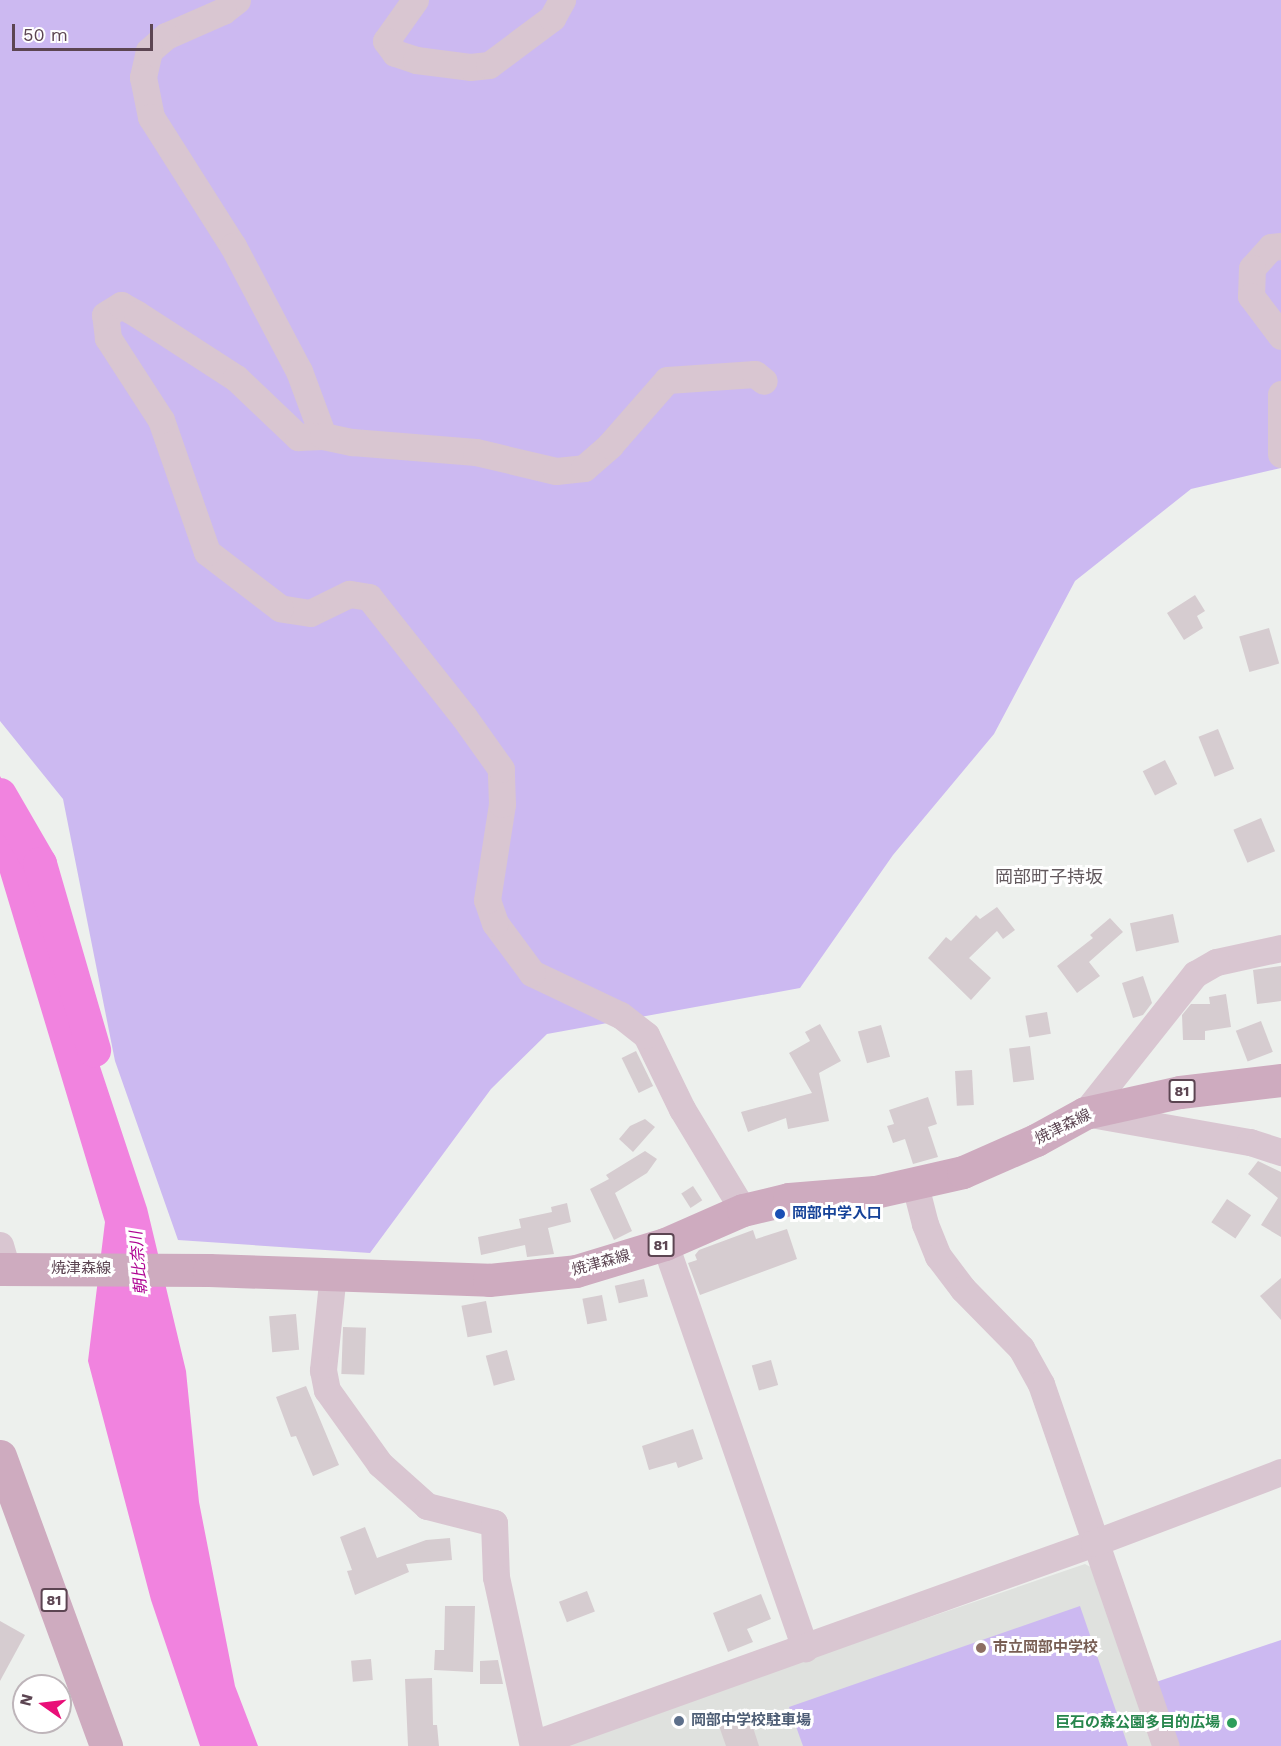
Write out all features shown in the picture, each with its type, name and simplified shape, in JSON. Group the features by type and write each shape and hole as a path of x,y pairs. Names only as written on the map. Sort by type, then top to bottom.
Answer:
{"main road":[{"name":"焼津森線","path":"9,1263 527,1278 613,1262 664,1244 743,1210 789,1199 915,1185 963,1172 1036,1140 1085,1113 1180,1092 1281,1080"},
{"name":"81","path":"0,1456 106,1746"}],"street":[{"path":"237,0 223,11 166,36 149,51 143,77 151,117 232,246 299,371 323,436"},
{"path":"416,0 386,41 395,53 416,60 470,67 489,65 499,59 552,18 562,0"},
{"path":"1281,246 1271,247 1252,268 1251,296 1281,336"},
{"path":"743,1210 682,1109 646,1035 620,1015 531,973 495,923 487,900 502,804 501,769 470,725 369,597 349,594 310,613 280,608 207,552 161,420 108,338 105,315 122,305 137,314 236,378 298,437 323,436 352,442 476,452 556,471 584,468 610,445 667,380 755,374 764,381"},
{"path":"1281,394 1281,454"},
{"path":"1281,948 1216,962 1195,974 1085,1113 1250,1142 1281,1152"},
{"path":"915,1185 925,1224 938,1256 963,1289 1021,1348 1041,1384 1166,1746"},
{"path":"664,1244 805,1648"},
{"path":"333,1273 323,1370 327,1390 380,1464 427,1506 494,1523 496,1577 533,1745 1094,1543 1281,1472"}],"shaded area":[{"path":"0,0 1281,0 1281,468 1191,489 1075,581 994,734 893,855 800,988 547,1034 491,1089 370,1253 178,1240 115,1061 63,799 0,721"},
{"name":"市立岡部中学校","path":"1085,1564 1096,1570 1156,1746 552,1746"},
{"path":"1080,1606 1128,1746 803,1746 789,1707"},
{"name":"巨石の森公園多目的広場","path":"1281,1640 1281,1746 1178,1746 1156,1682"}],"water":[{"path":"0,776 26,827 80,1006 147,1208 186,1371 199,1502 235,1686 258,1746 200,1746 151,1600 88,1361 105,1222 0,873"}],"building":[{"path":"1195,595 1205,611 1197,616 1203,628 1184,640 1167,613"},
{"path":"1269,628 1279,664 1249,672 1239,637"},
{"path":"1218,729 1234,769 1215,777 1199,737"},
{"path":"1165,760 1177,784 1155,795 1143,771"},
{"path":"1261,818 1275,851 1247,863 1233,830"},
{"path":"997,907 1015,930 1003,939 997,931 969,958 991,978 971,1000 928,958 946,937 951,941 976,915 980,919"},
{"path":"1173,914 1179,942 1136,952 1130,923"},
{"path":"1110,918 1123,932 1089,962 1100,976 1077,993 1057,966 1093,938 1090,935"},
{"path":"1281,966 1281,1001 1257,1004 1253,970"},
{"path":"1143,976 1152,1003 1143,1015 1133,1018 1122,983"},
{"path":"1226,994 1231,1027 1205,1031 1205,1040 1183,1040 1182,1015 1191,1004 1210,1004 1209,997"},
{"path":"1047,1012 1051,1034 1029,1037 1025,1016"},
{"path":"1261,1021 1273,1052 1248,1061 1236,1031"},
{"path":"820,1024 841,1061 819,1073 829,1121 788,1129 786,1118 748,1132 741,1112 812,1093 789,1053 810,1041 805,1032"},
{"path":"881,1025 890,1057 867,1063 858,1032"},
{"path":"1030,1046 1034,1080 1013,1082 1009,1049"},
{"path":"636,1051 653,1086 639,1093 622,1058"},
{"path":"972,1070 974,1105 957,1106 955,1071"},
{"path":"928,1097 937,1124 928,1127 938,1157 913,1164 905,1139 893,1143 887,1126 894,1124 889,1110"},
{"path":"645,1119 655,1127 633,1152 619,1139 630,1126"},
{"path":"645,1151 657,1159 647,1173 615,1193 632,1231 614,1240 590,1189 609,1179 606,1175"},
{"path":"1258,1161 1281,1172 1281,1237 1261,1225 1278,1198 1248,1174"},
{"path":"693,1186 702,1200 691,1208 681,1194"},
{"path":"1227,1199 1251,1215 1235,1238 1211,1222"},
{"path":"567,1203 571,1222 548,1228 554,1254 527,1257 525,1245 481,1255 478,1237 521,1228 519,1219 552,1212 551,1207"},
{"path":"787,1229 797,1259 700,1295 688,1263 697,1260 695,1255 699,1250 753,1230 756,1239"},
{"path":"1281,1278 1281,1320 1260,1296"},
{"path":"644,1279 648,1297 619,1303 615,1286"},
{"path":"602,1295 607,1321 587,1324 582,1299"},
{"path":"486,1301 492,1332 468,1337 461,1306"},
{"path":"296,1314 299,1350 272,1352 269,1316"},
{"path":"343,1327 366,1328 364,1375 341,1374"},
{"path":"507,1350 515,1380 494,1386 486,1356"},
{"path":"771,1360 778,1385 759,1391 752,1366"},
{"path":"306,1386 339,1465 313,1476 296,1436 291,1437 276,1397"},
{"path":"693,1429 703,1459 678,1468 676,1462 649,1470 642,1446"},
{"path":"365,1527 377,1558 426,1540 450,1538 452,1560 406,1564 409,1572 355,1595 347,1571 352,1570 340,1537"},
{"path":"587,1591 595,1612 567,1622 559,1602"},
{"path":"761,1594 771,1619 747,1629 753,1642 728,1652 713,1613"},
{"path":"445,1606 475,1606 473,1672 434,1670 435,1650 444,1650"},
{"path":"0,1621 25,1635 0,1681"},
{"path":"371,1659 373,1680 353,1682 351,1661"},
{"path":"498,1660 503,1684 480,1684 480,1661"},
{"path":"432,1678 433,1725 437,1725 439,1746 408,1746 405,1679"},
{"path":"749,1715 759,1746 726,1746 719,1726"}],"waterway":[{"name":"朝比奈川","path":"0,795 40,864 94,1050"}],"place":[{"name":"岡部中学入口","path":"780,1214"},
{"name":"市立岡部中学校","path":"981,1648"},
{"name":"岡部中学校駐車場","path":"679,1721"},
{"name":"巨石の森公園多目的広場","path":"1232,1723"}],"district":[{"name":"岡部町子持坂","path":"1049,877"}]}
